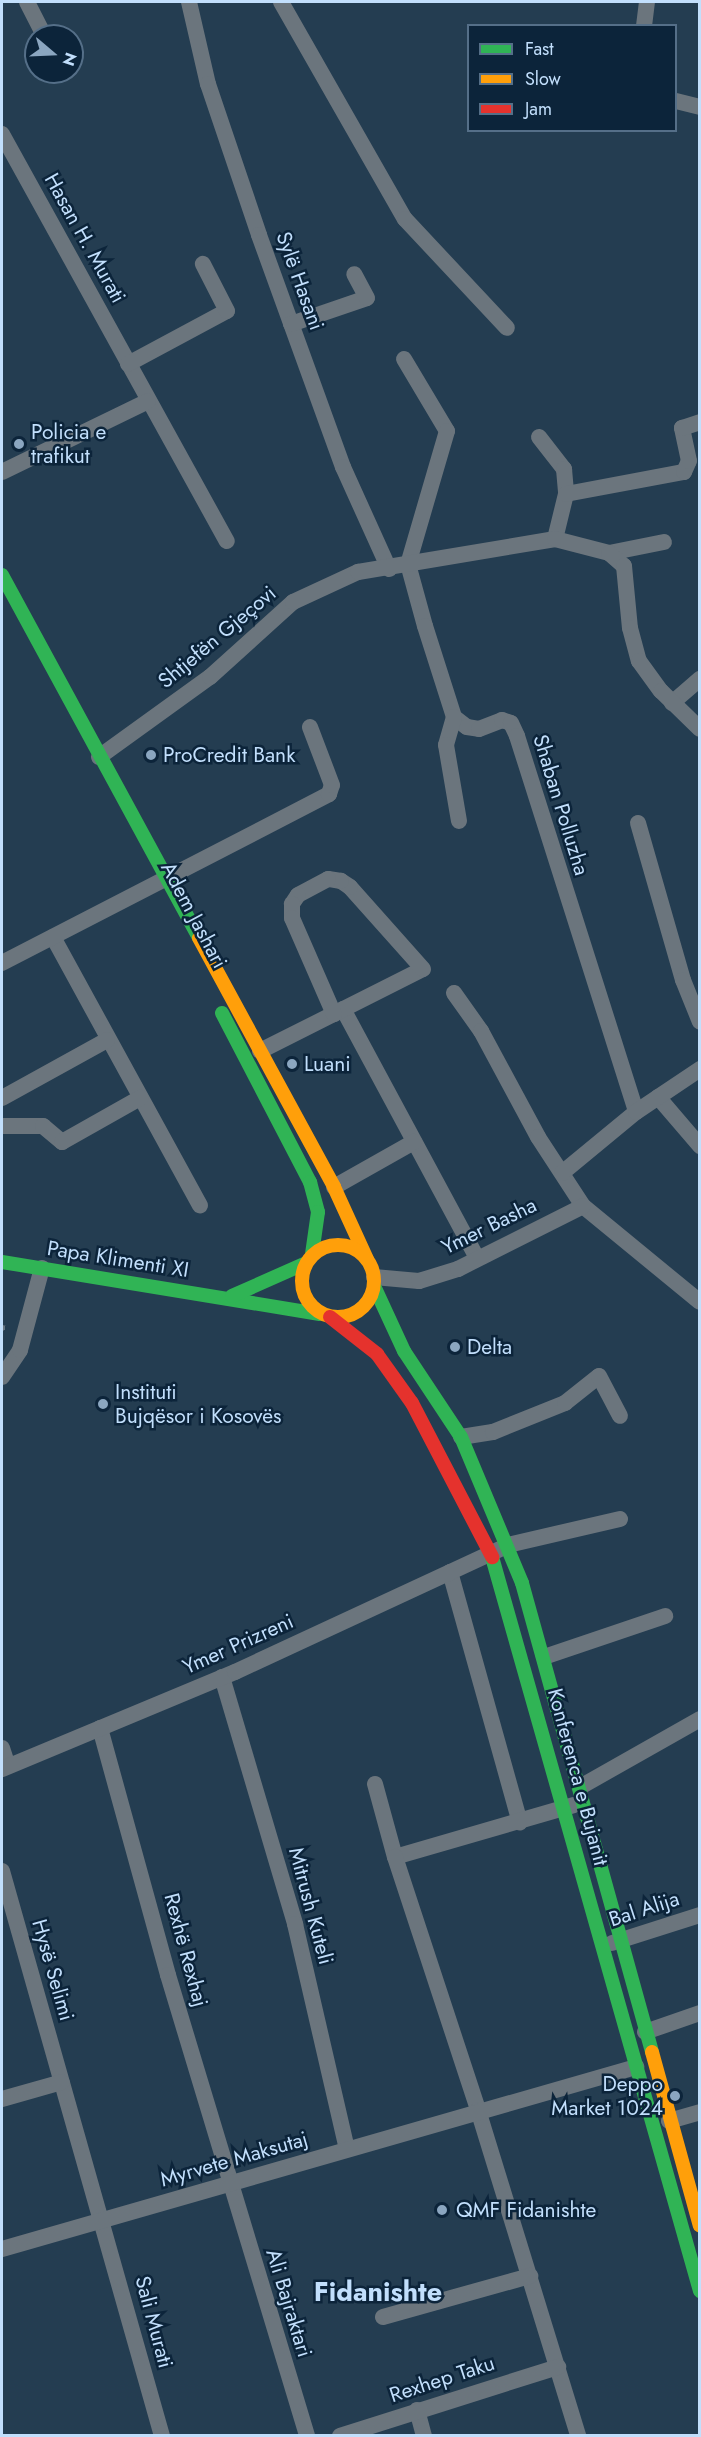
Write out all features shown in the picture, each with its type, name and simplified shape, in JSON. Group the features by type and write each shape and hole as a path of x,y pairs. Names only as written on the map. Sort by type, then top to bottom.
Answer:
{"main road":[{"name":"Adem Jashari","path":"2,575 99,757 156,885 260,1051 334,1187 367,1259"},
{"path":"2,605 92,773"},
{"name":"Adem Jashari","path":"215,1001 310,1182 318,1212 309,1259"},
{"path":"228,1298 309,1259 341,1245 367,1259 374,1281 358,1311 325,1315 302,1291 309,1259"},
{"name":"Papa Klimenti XI","path":"2,1262 325,1315"},
{"name":"Konferenca e Bujanit","path":"374,1281 404,1351 461,1437 508,1545 544,1657 669,2121 697,2207 699,2226"},
{"name":"Konferenca e Bujanit","path":"325,1315 377,1354 412,1403 491,1554 504,1592 557,1812 602,1946 699,2291"}],"street":[{"path":"27,2 38,24"},
{"name":"Sylë Hasani","path":"189,2 208,84 291,324 343,467 389,569"},
{"path":"281,2 405,219 507,328"},
{"path":"644,24 647,2"},
{"path":"677,102 699,107"},
{"name":"Hasan H. Murati","path":"2,134 227,542"},
{"path":"128,364 227,311 203,264"},
{"path":"291,324 367,298 354,274"},
{"path":"404,359 447,431 408,564 454,717 446,745 459,821"},
{"path":"2,472 148,401"},
{"path":"566,494 586,494 684,472 689,461 681,428 699,422"},
{"path":"539,437 564,469 566,494 555,539"},
{"name":"Shtjefën Gjeçovi","path":"99,757 210,677 293,602 358,572 389,569 555,539 609,553"},
{"path":"609,553 664,542"},
{"path":"609,553 624,566 630,628 639,661 672,703 699,729"},
{"path":"672,703 699,679"},
{"name":"Shaban Polluzha","path":"454,717 467,727 479,729 502,720 511,723 636,1112"},
{"path":"2,963 329,794 332,785 310,727"},
{"path":"638,823 683,980 699,1022"},
{"path":"260,1051 338,1012 423,969 350,887 341,881 328,879 298,895 292,904 292,918 338,1012 414,1142 477,1258"},
{"path":"53,937 107,1040 201,1205"},
{"path":"454,993 481,1031 583,1206 652,1268 699,1302"},
{"path":"2,1098 107,1040"},
{"path":"562,1173 636,1112 699,1069"},
{"path":"658,1097 699,1146"},
{"path":"2,1126 43,1126 62,1142 140,1098"},
{"path":"334,1187 414,1142"},
{"name":"Ymer Basha","path":"374,1281 419,1281 477,1258 583,1206"},
{"path":"2,1377 14,1364 42,1268"},
{"path":"461,1437 494,1432 565,1402 599,1376 620,1416"},
{"name":"Ymer Prizreni","path":"5,1767 222,1677 508,1545 620,1520"},
{"path":"450,1572 520,1822"},
{"path":"544,1657 665,1616"},
{"name":"Mitrush Kuteli","path":"222,1677 295,1924 347,2149"},
{"path":"394,1857 557,1812 699,1719"},
{"name":"Rexhë Rexhaj","path":"100,1728 229,2184"},
{"path":"2,1748 5,1767"},
{"path":"375,1784 394,1857 478,2110 578,2436"},
{"name":"Hysë Selimi","path":"2,1871 103,2221"},
{"name":"Bal Alija","path":"602,1946 699,1914"},
{"path":"645,2032 699,2013"},
{"name":"Myrvete Maksutaj","path":"2,2249 478,2110 636,2067"},
{"path":"2,2100 62,2082"},
{"path":"669,2121 699,2112"},
{"name":"Ali Bajraktari","path":"229,2184 307,2436"},
{"name":"Sali Murati","path":"103,2221 162,2436"},
{"path":"383,2317 530,2276"},
{"name":"Rexhep Taku","path":"340,2436 558,2367"},
{"path":"417,2410 424,2436"}],"railway":[{"path":"2,1327 6,1328"}],"traffic: fast":[{"path":"2,575 199,938"},
{"path":"222,1013 310,1182 318,1212 312,1254"},
{"path":"2,1262 320,1314"},
{"path":"232,1296 306,1263"},
{"path":"374,1286 404,1351 461,1437 522,1583 652,2052"},
{"path":"492,1557 700,2291"}],"traffic: slow":[{"path":"199,938 334,1187 367,1259"},
{"path":"345,1245 364,1255 372,1267 374,1281 372,1295 364,1307 352,1315 331,1317 312,1307 304,1295 302,1274 312,1255 324,1247 345,1245"},
{"path":"652,2052 700,2226"}],"traffic: jam":[{"path":"330,1317 377,1354 412,1403 492,1557"}],"place":[{"name":"Policia e trafikut","path":"19,444"},
{"name":"ProCredit Bank","path":"151,755"},
{"name":"Luani","path":"292,1064"},
{"name":"Delta","path":"455,1347"},
{"name":"Instituti Bujqësor i Kosovës","path":"103,1404"},
{"name":"Deppo Market 1024","path":"675,2096"},
{"name":"QMF Fidanishte","path":"442,2210"}],"district":[{"name":"Fidanishte","path":"378,2292"}]}
